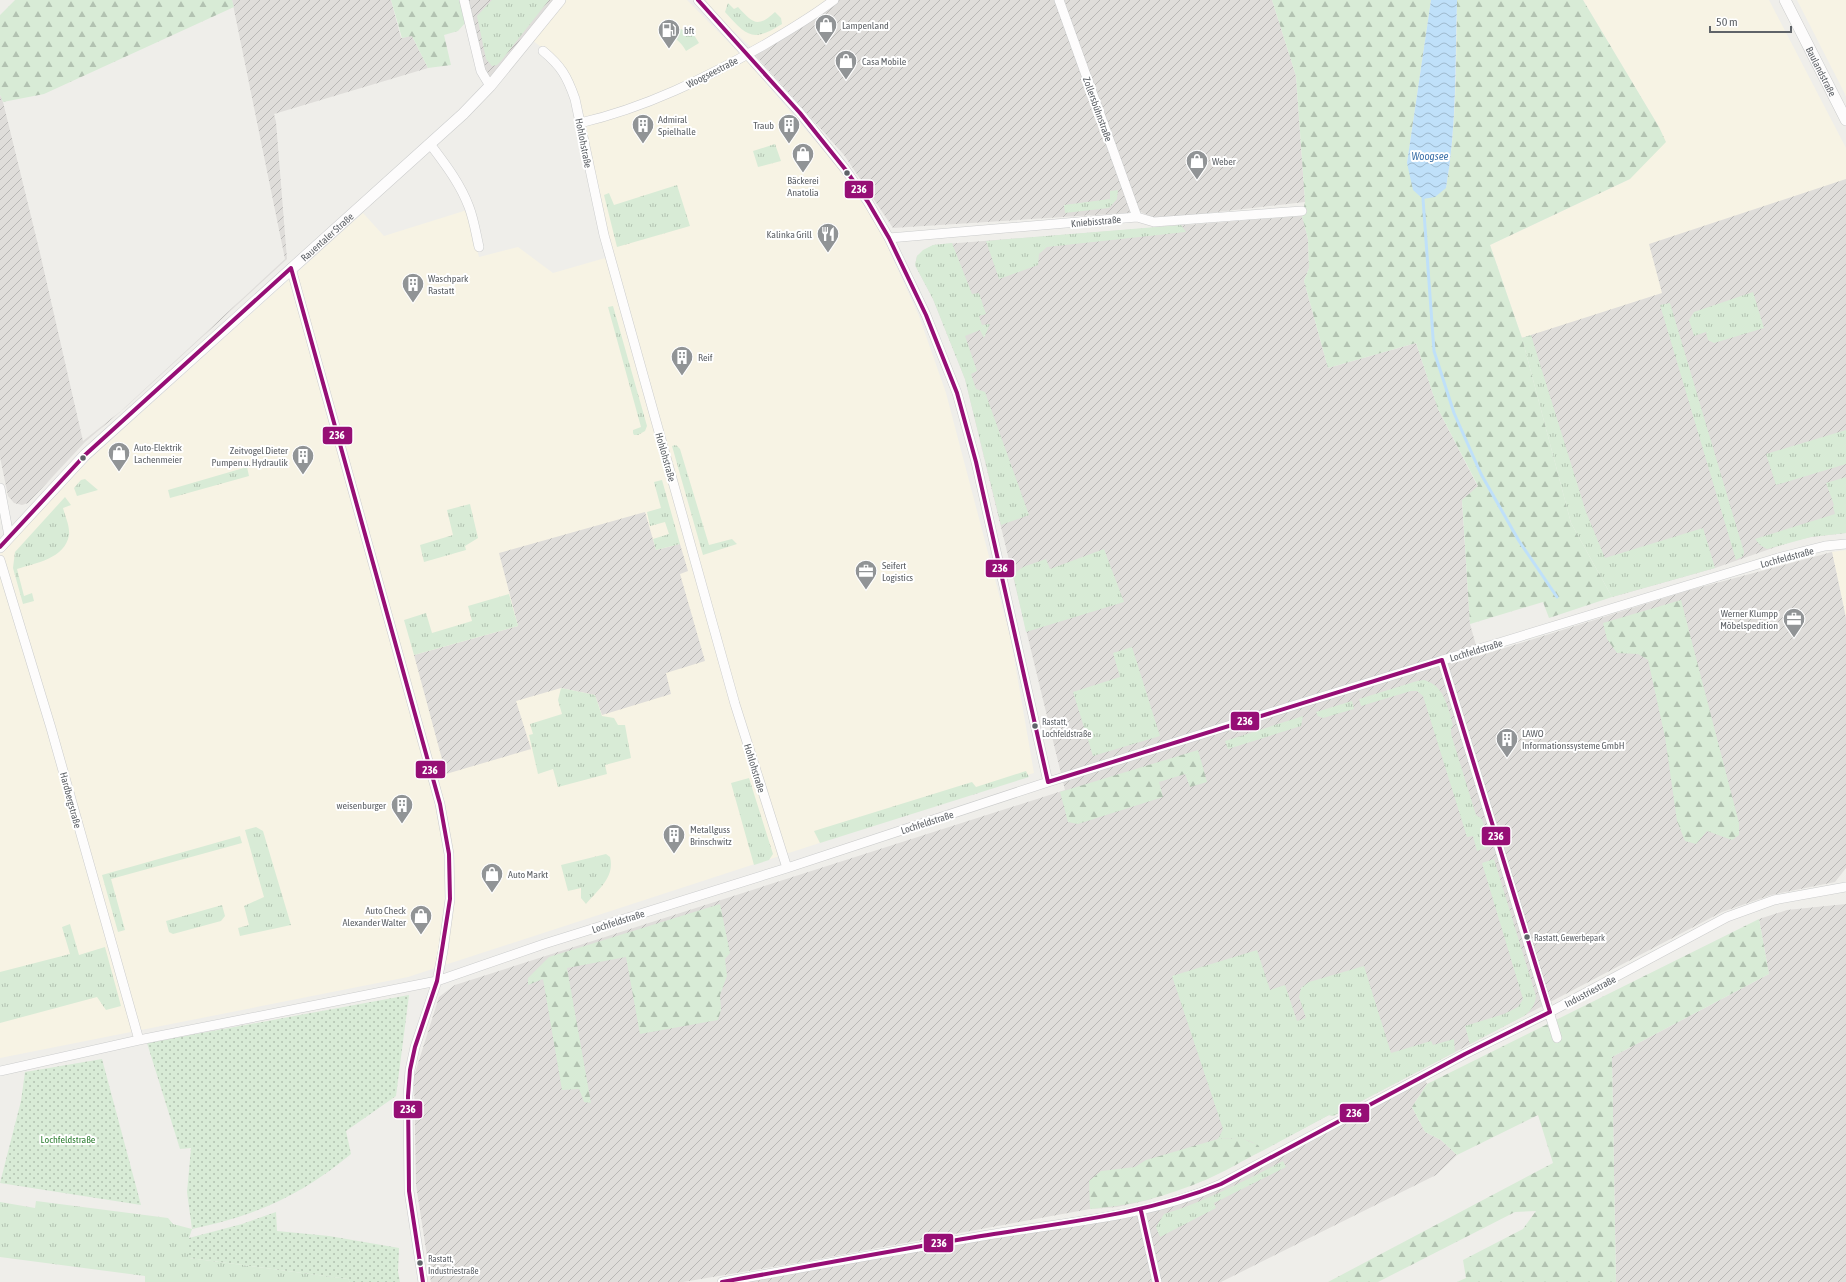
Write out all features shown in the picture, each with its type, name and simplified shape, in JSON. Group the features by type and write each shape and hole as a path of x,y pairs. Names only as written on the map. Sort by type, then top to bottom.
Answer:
{"street":[{"path":"464,0 481,71 490,86"},
{"name":"Rauentaler Straße","path":"0,547 85,455 463,114 490,86 560,0"},
{"path":"698,0 748,54 845,169 868,202 889,238 926,315 957,393 976,462 1048,782"},
{"name":"Woogseestraße","path":"580,123 610,116 668,94 748,54 795,27 834,0"},
{"name":"Zollersbühnstraße","path":"1060,0 1137,217"},
{"name":"Baulandstraße","path":"1785,0 1846,120"},
{"name":"Hohlohstraße","path":"543,51 561,67 568,79 575,99 604,235 735,704 787,868"},
{"path":"430,144 446,165 460,188 469,208 479,247"},
{"name":"Kniebisstraße","path":"889,238 1137,217 1154,222 1302,211"},
{"path":"291,268 440,804 447,836 451,872 450,899 443,951 437,981 415,1047 410,1070 408,1096 409,1192 423,1282"},
{"path":"0,488 10,536"},
{"name":"Lochfeldstraße","path":"0,1070 139,1040 437,981 544,944 787,868 1048,782 1784,556 1825,546 1846,544"},
{"name":"Hardbergstraße","path":"0,560 49,721 139,1040"},
{"path":"1442,660 1557,1038"},
{"name":"Industriestraße","path":"722,1282 987,1235 1141,1211 1200,1194 1465,1054 1550,1012 1743,910 1774,900 1846,887"},
{"path":"1141,1211 1157,1282"}],"shaded area":[{"path":"232,0 391,0 401,38 412,36 428,68 274,114 276,122 287,259 126,407 85,442 28,503 22,505 14,503 8,496 0,457 0,95 40,253 83,441 121,411 285,259"},
{"path":"461,0 556,0 487,89"},
{"path":"565,0 687,0 746,60 842,172 878,226 919,316 946,393 1011,640 1034,773 408,977 0,1058 0,554 90,459 363,213 384,236 467,210 479,257 518,247 553,273 612,256 578,100 553,56 532,40"},
{"path":"699,0 828,0 796,22 751,47"},
{"path":"840,0 1272,0 1296,76 1305,202 1156,219 1141,212 893,228 844,155 755,55 797,31"},
{"path":"1583,0 1769,0 1846,148 1846,179 1667,293 1522,338 1490,245 1630,179 1659,127"},
{"path":"1797,0 1846,0 1846,97 1845,94"},
{"path":"1846,179 1846,533 1811,537 1793,541 1715,568 1612,597 1522,338 1662,293 1649,244"},
{"path":"1302,216 1308,239 1309,268 1304,281 1328,368 1416,343 1438,409 1478,487 1462,501 1470,624 1479,656 1690,590 1832,552 1846,618 1846,868 1835,882 1771,895 1722,912 1333,1116 1329,1115 1205,1180 1148,1200 1117,1207 1090,1209 802,1262 683,1282 431,1282 416,1185 414,1076 439,997 455,985 1065,790 965,379 933,299 915,265 917,256 933,245"},
{"path":"645,512 656,550 680,544 688,571 680,574 705,661 666,673 671,694 602,715 595,695 561,688 516,701 531,749 446,774 414,655 518,626 499,553"},
{"path":"1846,550 1846,618 1832,552"},
{"path":"1846,904 1846,1282 1616,1282 1612,1057 1769,974 1759,919 1787,910"},
{"path":"1424,1078 1427,1084 1412,1107 1425,1132 1441,1140 1457,1155 1436,1175 1221,1282 742,1282 1071,1225 1201,1197"}],"green space":[{"path":"15,0 232,0 234,7 44,94 3,102 0,95 0,15"},
{"path":"391,0 461,0 466,22 458,31 444,35 451,65 428,68 412,36 402,38"},
{"path":"492,0 549,0 501,61 497,65 492,66 486,59 477,16"},
{"path":"1272,0 1431,0 1407,163 1446,188 1450,165 1454,118 1457,0 1583,0 1659,127 1666,142 1630,179 1490,245 1522,338 1571,523 1612,597 1549,618 1543,602 1470,624 1462,500 1478,486 1438,409 1416,343 1328,368 1304,281 1309,268 1308,239 1302,216 1305,202 1296,76"},
{"path":"728,3 734,9 738,7 755,22 764,20 775,12 781,18 782,24 764,34 750,34 739,27 725,12"},
{"path":"681,29 694,35 699,43 686,51 670,32"},
{"path":"775,144 781,161 758,167 753,151"},
{"path":"677,185 690,226 617,247 604,195 609,193 614,205"},
{"path":"1118,190 1117,199 1109,208 1065,213 1064,205 1110,199 1110,191"},
{"path":"1181,225 1186,232 1047,247 1039,254 1038,265 999,279 986,241"},
{"path":"952,243 972,294 979,293 986,314 979,316 982,325 990,324 984,338 980,330 965,336 977,371 971,374 976,389 985,392 1029,515 1001,525 965,379 933,299 915,265 917,256 923,250 933,245"},
{"path":"1753,292 1764,328 1714,343 1708,340 1706,332 1694,336 1689,320 1694,312"},
{"path":"1670,303 1744,552 1743,556 1736,560 1660,305"},
{"path":"613,306 647,426 645,431 638,435 634,435 633,430 641,427 608,307"},
{"path":"1531,335 1586,512 1605,558 1703,528 1715,568 1612,597 1571,523 1522,338"},
{"path":"1846,430 1846,464 1776,485 1766,454"},
{"path":"676,445 680,449 709,545 732,539 737,544 703,555 672,446"},
{"path":"247,467 249,476 170,498 168,490"},
{"path":"1846,477 1846,533 1811,537 1767,549 1760,545 1755,539 1835,514 1834,505 1826,483"},
{"path":"85,479 98,490 77,496 74,488 81,480"},
{"path":"662,480 680,544 656,550 653,539 669,534 665,522 650,526 647,512 661,508 654,482"},
{"path":"65,497 71,505 63,508 69,535 62,550 48,559 17,569 24,596 32,593 34,601 23,604 13,568 15,552"},
{"path":"470,504 478,538 465,546 466,550 424,562 420,545 453,535 447,510"},
{"path":"1104,549 1124,602 1026,632 1013,574 1023,567 1046,559 1050,569"},
{"path":"509,594 518,626 414,655 404,620 426,613 432,633 472,621 468,606"},
{"path":"1681,600 1739,823 1739,835 1732,840 1707,831 1696,844 1685,841 1677,821 1665,737 1648,660 1638,654 1617,653 1607,639 1603,623"},
{"path":"1132,647 1160,736 1093,756 1073,692 1120,677 1113,653"},
{"path":"1424,680 1431,683 1441,692 1447,704 1453,725 1451,734 1476,815 1482,819 1489,843 1486,848 1477,851 1473,836 1467,837 1423,696 1417,691 1411,691 1361,706 1359,699"},
{"path":"561,688 595,695 602,716 614,718 618,725 625,725 631,758 605,765 607,774 558,787 553,769 538,774 529,735 533,734 530,724 562,714 558,700"},
{"path":"1352,701 1354,709 1323,718 1318,716 1316,712"},
{"path":"1303,716 1301,726 1228,749 1225,741"},
{"path":"1198,750 1207,782 1190,787 1185,774 1159,782 1163,797 1078,824 1068,822 1060,792"},
{"path":"1026,771 1029,777 820,843 814,831 972,782 976,787"},
{"path":"749,778 773,854 769,860 754,865 731,783"},
{"path":"256,827 263,831 291,925 240,936 238,928 249,925 244,906 264,897 245,830"},
{"path":"240,836 242,843 111,879 125,930 118,932 102,875"},
{"path":"606,854 610,857 611,864 608,877 601,888 586,904 581,898 581,888 568,891 561,865"},
{"path":"1494,859 1536,996 1532,1008 1524,1016 1470,1044 1465,1026 1504,1014 1518,1007 1523,999 1482,863"},
{"path":"720,904 730,953 725,959 727,976 720,995 721,1010 718,1020 640,1034 626,957 567,968 591,1103 584,1102 579,1089 562,1090 543,979 528,985 528,978 549,957"},
{"path":"222,905 225,916 221,921 173,934 169,932 166,921"},
{"path":"1759,919 1769,974 1612,1057 1616,1282 1457,1282 1466,1278 1463,1260 1523,1229 1536,1211 1515,1212 1378,1282 1328,1282 1553,1163 1538,1115 1457,1155 1441,1140 1425,1132 1412,1107 1427,1084"},
{"path":"70,924 79,955 105,947 121,1006 106,1010 97,997 0,1023 0,972 70,954 62,927"},
{"path":"1257,950 1270,990 1285,985 1297,1021 1306,1018 1299,997 1301,988 1309,982 1364,966 1391,1053 1431,1041 1433,1045 1454,1039 1455,1052 1333,1116 1329,1115 1262,1151 1258,1146 1248,1140 1236,1138 1218,1139 1223,1129 1172,976"},
{"path":"409,995 396,1096 346,1131 351,1154 314,1181 277,1202 237,1217 192,1229 187,1192 191,1148 180,1149 147,1043"},
{"name":"Lochfeldstraße","path":"102,1059 141,1205 0,1183 21,1101 25,1072"},
{"path":"1241,1138 1258,1145 1262,1151 1227,1170 1177,1191 1134,1203 1090,1209 1089,1181 1101,1171 1135,1167 1146,1160 1218,1139"},
{"path":"1283,1161 1286,1167 1214,1203 1216,1208 1160,1237 1156,1227 1164,1214 1210,1197"},
{"path":"36,1201 168,1218 173,1224 192,1229 189,1238 189,1258 348,1279 350,1282 145,1282 145,1276 0,1257 0,1202 35,1208"},
{"path":"276,1212 277,1231 329,1236 399,1248 398,1272 400,1282 350,1282 348,1279 189,1258 189,1238 242,1224"}],"water":[{"name":"Woogsee","path":"1431,0 1457,0 1455,94 1450,165 1446,188 1435,197 1423,199 1413,190 1407,163"}],"waterway":[{"path":"1423,199 1434,351 1454,413 1481,474 1519,541 1557,597"}],"transit line":[{"name":"236","path":"698,0 800,113 845,169 868,202 889,238 926,315 957,393 976,462 1048,782"},
{"name":"236","path":"291,268 440,804 449,854 450,899 437,981 415,1047 410,1070 408,1096 409,1191 423,1282"},
{"name":"236","path":"0,547 85,455 291,268"},
{"name":"236","path":"1442,660 1550,1012"},
{"name":"236","path":"1048,782 1442,660"},
{"name":"236","path":"722,1282 921,1246 1106,1216 1164,1203 1193,1194 1221,1184 1465,1054 1550,1012"},
{"name":"236","path":"1141,1211 1157,1282"}],"place":[{"name":"Lampenland","path":"826,44"},
{"name":"bft","path":"669,50"},
{"name":"Casa Mobile","path":"846,80"},
{"name":"Admiral Spielhalle","path":"643,144"},
{"name":"Traub","path":"789,144"},
{"name":"Bäckerei Anatolia","path":"803,174"},
{"name":"Weber","path":"1197,180"},
{"name":"Kalinka Grill","path":"828,254"},
{"name":"Waschpark Rastatt","path":"413,304"},
{"name":"Reif","path":"682,376"},
{"name":"Auto-Elektrik Lachenmeier","path":"119,472"},
{"name":"Zeitvogel Dieter Pumpen u. Hydraulik","path":"303,476"},
{"name":"Seifert Logistics","path":"866,590"},
{"name":"Werner Klumpp Möbelspedition","path":"1794,638"},
{"name":"Rastatt, Lochfeldstraße","path":"1035,726"},
{"name":"LAWO Informationssysteme GmbH","path":"1507,758"},
{"name":"weisenburger","path":"402,824"},
{"name":"Metallguss Brinschwitz","path":"674,854"},
{"name":"Auto Markt","path":"492,894"},
{"name":"Auto Check Alexander Walter","path":"421,936"},
{"name":"Rastatt, Gewerbepark","path":"1527,937"},
{"name":"Rastatt, Industriestraße","path":"420,1263"}]}
